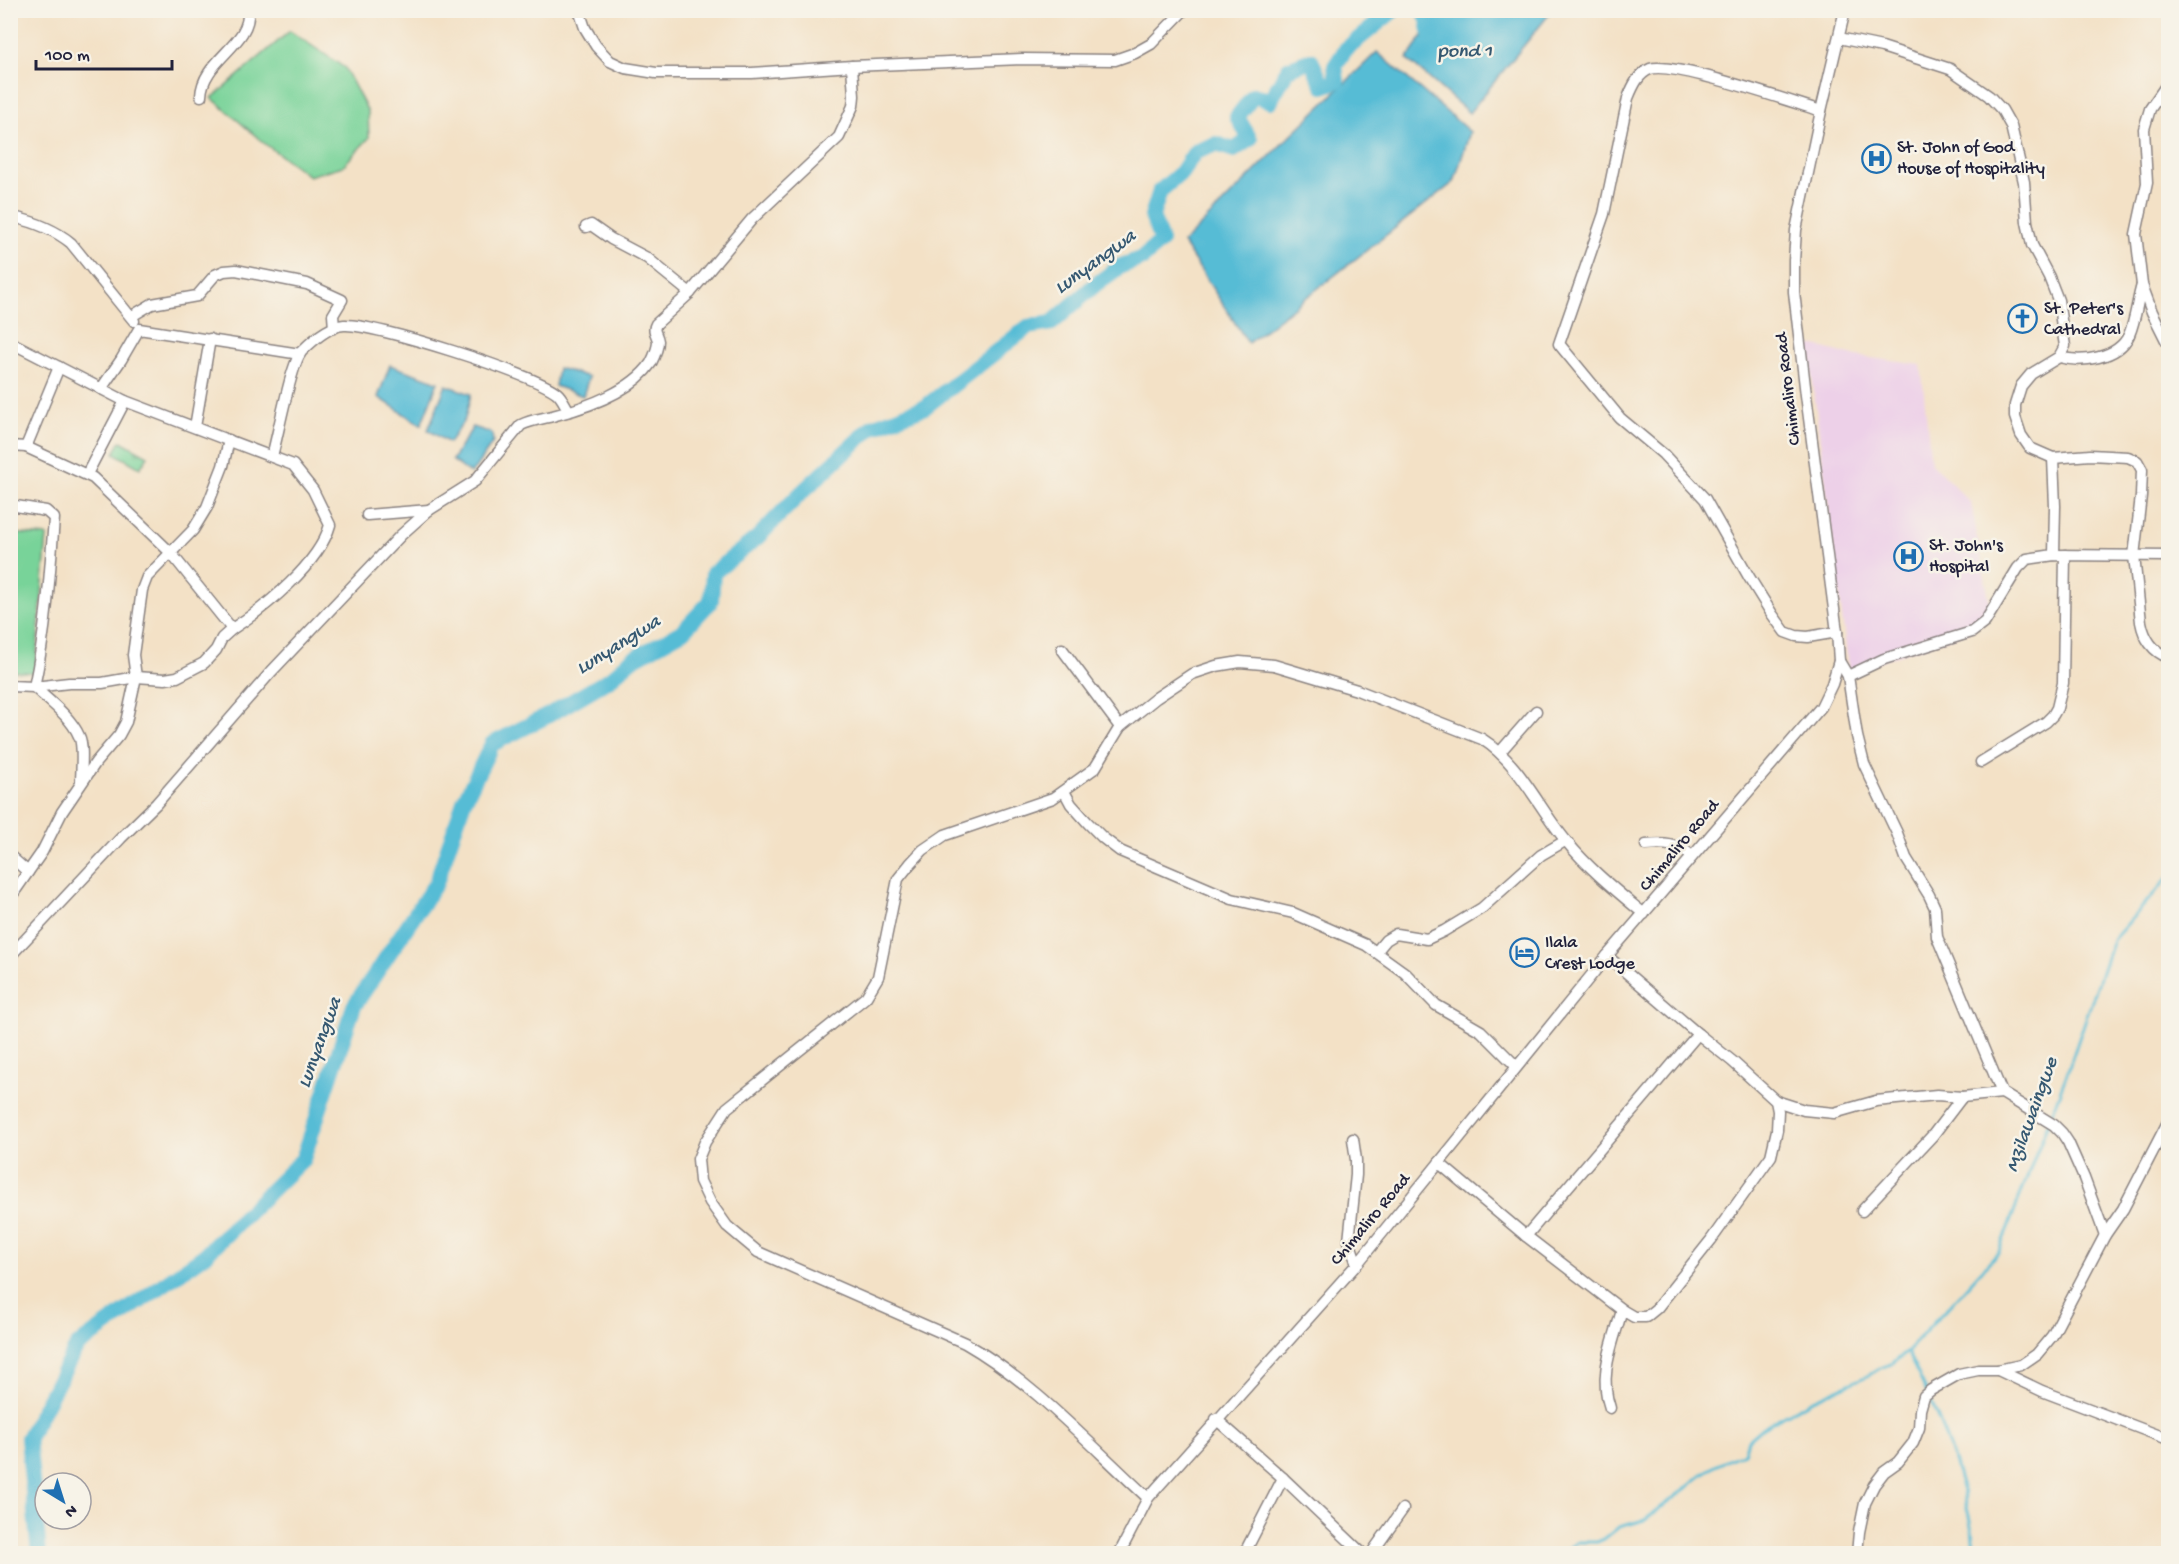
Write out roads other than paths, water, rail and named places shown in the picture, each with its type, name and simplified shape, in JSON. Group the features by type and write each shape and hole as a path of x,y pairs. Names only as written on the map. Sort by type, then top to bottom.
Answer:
{"street":[{"path":"201,96 201,88 210,69 245,29 249,16 248,10"},
{"path":"579,10 585,28 596,46 610,60 625,68 656,74 752,74 852,66 1022,59 1115,60 1151,44 1184,10"},
{"name":"Chimaliro Road","path":"1119,1554 1148,1497 1357,1264 1607,956 1821,707 1832,684 1839,661 1837,632 1794,292 1796,230 1845,10"},
{"path":"1839,38 1882,47 1950,69 1989,96 2012,126 2024,182 2027,222 2032,245 2058,300 2065,346 2059,357 2031,374 2021,386 2015,405 2021,435 2030,448 2053,458 2090,455 2128,457 2137,461 2142,470 2142,479 2134,556 2142,630 2156,651 2169,657"},
{"path":"10,956 156,804 271,672 401,535 429,510 475,481 521,425 530,420 569,411 608,397 651,363 657,349 654,327 690,293 752,219 839,137 854,96 852,66"},
{"path":"1821,111 1685,70 1661,68 1651,69 1642,74 1635,82 1628,98 1604,214 1559,344 1620,418 1663,454 1705,499 1749,577 1785,632 1808,637 1837,632"},
{"path":"2169,83 2150,109 2144,129 2147,183 2136,234 2142,285 2150,307 2169,344"},
{"path":"13,217 36,223 62,235 132,316 139,329"},
{"path":"586,226 591,225 611,239 640,253 690,293"},
{"path":"132,316 152,304 197,296 216,275 224,271 236,270 307,284 342,300 333,315 334,328"},
{"path":"2059,357 2086,360 2113,351 2124,343 2133,323 2142,285"},
{"path":"272,456 300,354 334,328 342,325 377,329 509,370 558,393 569,411"},
{"path":"139,329 300,354"},
{"path":"101,389 139,329"},
{"path":"195,427 210,339"},
{"path":"10,342 126,401 293,465 301,473 323,508 330,525 326,537 309,561 267,603 222,638 211,656 190,672 165,679 136,677 118,682 34,687 10,686"},
{"path":"26,447 59,367"},
{"path":"87,474 126,401"},
{"path":"10,898 42,852 62,812 81,783 119,735 126,722 136,677 134,655 142,590 147,577 193,530 207,507 223,466 229,440"},
{"path":"10,446 26,447 87,474 170,552 232,629"},
{"path":"1981,762 2046,722 2057,708 2063,683 2060,555 2053,458"},
{"path":"10,505 46,511 54,518 50,570 34,687"},
{"path":"368,515 429,510"},
{"path":"1848,676 1884,659 1972,632 1985,622 2018,568 2027,559 2060,555 2169,556"},
{"path":"1062,649 1120,727"},
{"path":"1839,661 1848,676 1857,736 1864,764 1906,858 1935,909 1937,937 2002,1093 2054,1125 2062,1133 2084,1178 2105,1234"},
{"path":"1148,1497 991,1358 965,1343 758,1252 727,1226 710,1202 700,1181 699,1159 705,1142 727,1108 866,997 878,976 898,879 910,864 923,850 945,835 1053,798 1095,768 1120,727 1156,698 1192,674 1215,666 1240,662 1274,665 1357,690 1482,740 1500,752 1517,772 1565,840 1596,873 1644,914"},
{"path":"34,687 68,720 80,736 81,783"},
{"path":"1500,752 1536,711"},
{"path":"1064,791 1071,804 1088,823 1120,851 1232,899 1293,914 1360,942 1405,973 1436,1005 1481,1031 1516,1066"},
{"path":"1376,952 1386,940 1396,934 1421,940 1444,931 1482,908 1541,855 1565,840"},
{"path":"1647,845 1676,845 1692,856"},
{"path":"10,856 28,872"},
{"path":"1607,956 1776,1101 1804,1110 1834,1113 1876,1101 1936,1095 1962,1097 2002,1093"},
{"path":"1526,1236 1698,1034"},
{"path":"1862,1211 1933,1135 1962,1097"},
{"path":"1439,1163 1526,1236 1622,1310 1634,1317 1646,1317 1652,1313 1711,1240 1771,1156 1778,1130 1776,1101"},
{"path":"1857,1554 1865,1503 1884,1472 1905,1454 1912,1443 1918,1428 1920,1410 1927,1393 1959,1374 2020,1365 2037,1354 2052,1336 2105,1234 2123,1209 2169,1122"},
{"path":"1353,1139 1356,1175 1349,1241 1357,1264"},
{"path":"1610,1408 1605,1393 1604,1377 1622,1310"},
{"path":"1998,1370 2022,1383 2169,1439"},
{"path":"1216,1419 1284,1478 1363,1554"},
{"path":"1244,1554 1284,1478"},
{"path":"1371,1554 1403,1509"}],"water":[{"name":"pond 1","path":"1440,11 1552,11 1469,113 1407,59"},
{"path":"1377,52 1470,132 1454,182 1248,343 1183,243"},
{"path":"390,365 438,382 421,425 378,397"},
{"path":"558,368 589,377 583,396 555,386"},
{"path":"446,385 471,394 465,419 449,443 428,430"},
{"path":"473,427 492,433 493,442 471,474 452,460"}],"waterway":[{"name":"Lunyangwa","path":"39,1554 28,1438 77,1346 205,1255 303,1159 354,1006 436,883 464,801 492,744 547,716 610,679 631,660 683,631 711,601 713,573 757,538 872,427 925,407 1028,327 1052,323 1096,284 1121,266 1143,258 1161,241 1152,216 1160,191 1182,172 1195,152 1216,144 1234,150 1250,139 1237,117 1254,95 1270,101 1288,69 1311,60 1323,86 1337,81 1335,66 1346,49 1394,10"},
{"name":"Lunyangwa","path":"1423,10 1428,20 1431,36 1447,41 1458,34 1450,14 1453,10"},
{"name":"Mzilawaingwe","path":"1560,1554 1577,1542 1597,1542 1619,1527 1645,1520 1701,1475 1744,1453 1748,1440 1763,1427 1809,1402 1891,1364 1907,1352 1999,1251 2066,1076 2113,940 2168,878"},
{"name":"Mzilawaingwe","path":"1907,1352 1926,1390 1950,1448 1971,1525 1974,1554"}],"place":[{"name":"St. John of God House of Hospitality","path":"1876,158"},
{"name":"St. Peter's Cathedral","path":"2023,319"},
{"name":"St. John's Hospital","path":"1908,556"},
{"name":"Ilala Crest Lodge","path":"1524,953"}]}
